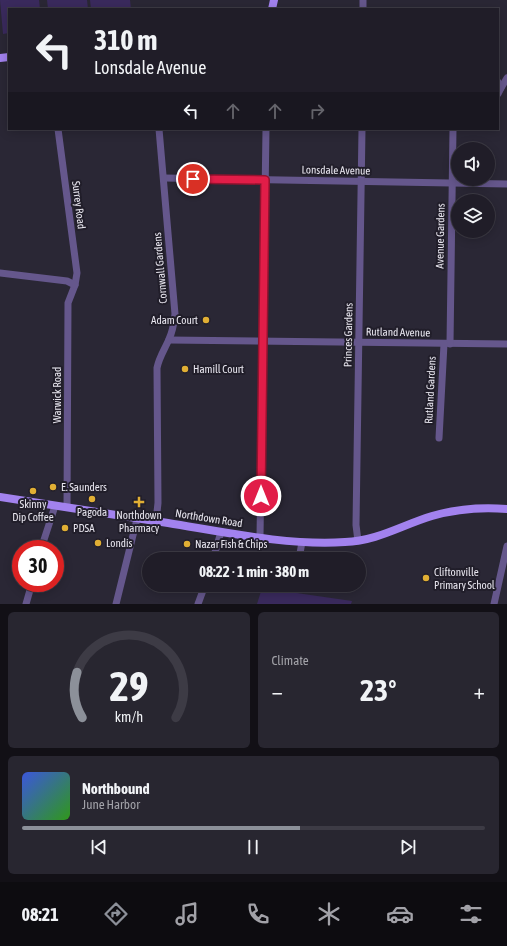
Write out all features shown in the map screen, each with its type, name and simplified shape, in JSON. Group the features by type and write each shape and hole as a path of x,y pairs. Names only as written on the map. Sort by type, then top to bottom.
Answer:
{"main road":[{"name":"Northdown Road","path":"0,496 221,532 320,543 358,541 386,534 432,516 443,514 484,508 507,509"}],"street":[{"path":"274,0 279,0"},
{"path":"499,88 507,78"},
{"name":"Surrey Road","path":"58,130 77,273 75,285"},
{"name":"Cornwall Gardens","path":"156,521 158,503 157,368 159,360 174,327 175,314 159,130"},
{"path":"260,537 266,130"},
{"name":"Princes Gardens","path":"358,541 356,526 362,130"},
{"name":"Avenue Gardens","path":"453,130 453,142"},
{"name":"Lonsdale Avenue","path":"164,178 451,183"},
{"name":"Lonsdale Avenue","path":"495,184 507,184"},
{"name":"Avenue Gardens","path":"447,344 452,186"},
{"path":"0,273 67,281 75,285"},
{"name":"Warwick Road","path":"67,507 68,303 75,285"},
{"name":"Rutland Avenue","path":"169,340 507,344"},
{"name":"Rutland Gardens","path":"439,438 447,344"},
{"path":"44,540 55,506"},
{"path":"116,604 137,519"},
{"path":"216,552 221,532"},
{"path":"300,552 302,542"},
{"path":"494,604 507,546"},
{"path":"26,604 29,592"},
{"path":"198,604 202,592"}],"shaded area":[{"path":"0,0 39,0 40,8 8,8 8,33 3,34"},
{"path":"47,0 87,0 88,8 48,8"},
{"path":"90,0 130,0 131,8 91,8"},
{"path":"261,592 290,592 352,601 351,604 257,604"}],"place":[{"name":"Adam Court","path":"206,320"},
{"name":"Hamill Court","path":"185,369"},
{"name":"E. Saunders","path":"53,487"},
{"name":"Skinny Dip Coffee","path":"33,491"},
{"name":"Pagoda","path":"92,499"},
{"name":"Northdown Pharmacy","path":"139,502"},
{"name":"PDSA","path":"65,528"},
{"name":"Londis","path":"98,543"},
{"name":"Nazar Fish & Chips","path":"187,544"},
{"name":"Cliftonville Primary School","path":"426,578"}],"route":[{"path":"193,179 265,180 261,496"}]}
